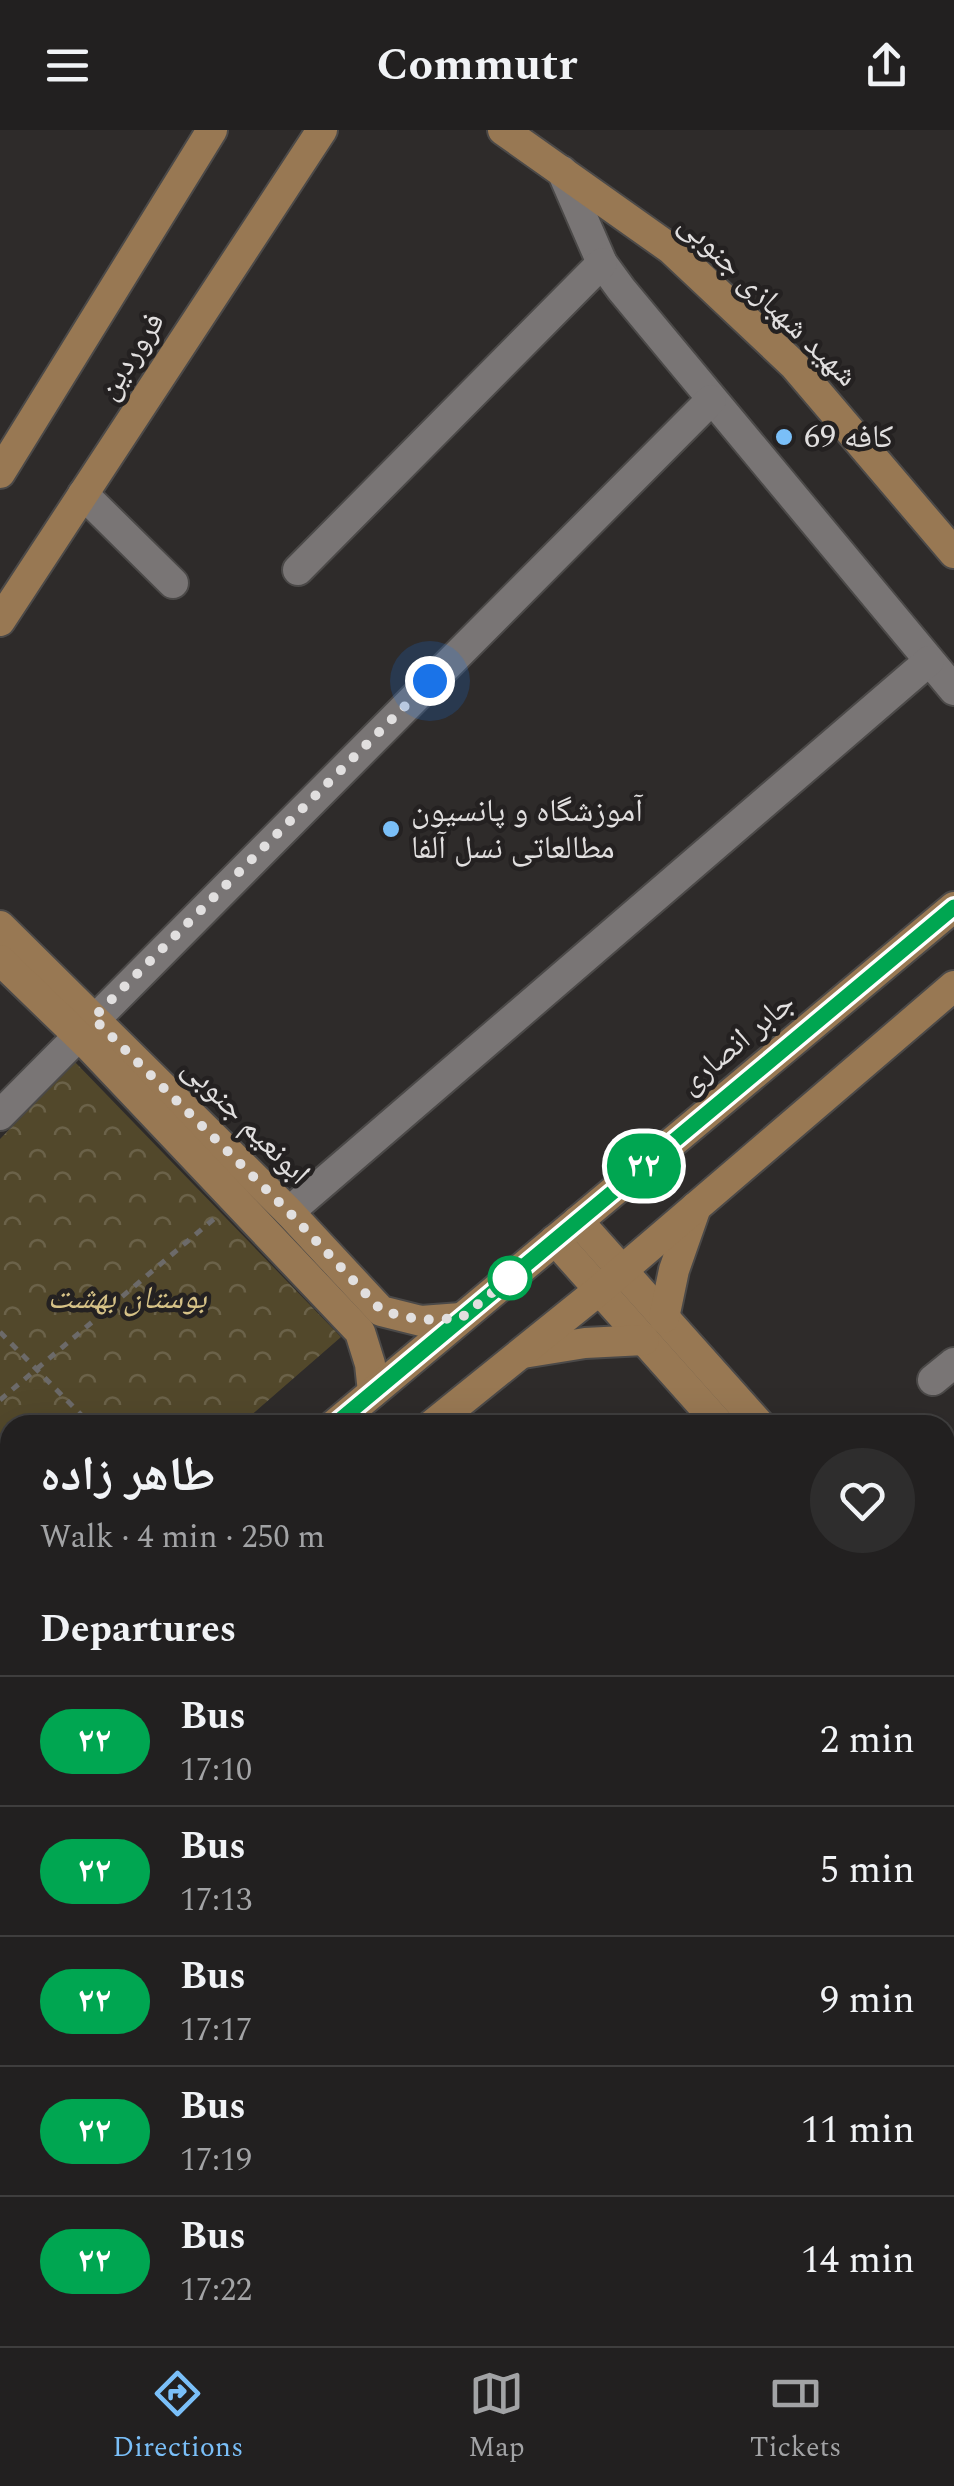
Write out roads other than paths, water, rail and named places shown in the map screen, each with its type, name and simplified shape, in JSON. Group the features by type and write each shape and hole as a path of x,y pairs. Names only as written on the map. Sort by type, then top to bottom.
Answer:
{"main road":[{"path":"0,473 212,130"},
{"name":"فروردین","path":"0,622 322,130"},
{"name":"شهید شهبازی جنوبی","path":"516,133 562,171 671,248 794,366 954,552"},
{"name":"جابر انصاری","path":"346,1415 954,906"},
{"name":"ابونعیم جنوبی","path":"0,926 85,1027 360,1332 373,1392"},
{"name":"ابونعیم جنوبی","path":"0,960 85,1027 289,1212 382,1311 421,1320 461,1318"},
{"path":"444,1415 610,1280 954,986"},
{"path":"654,1329 696,1206"},
{"path":"566,1230 654,1329 749,1415"},
{"path":"519,1354 654,1329"},
{"path":"654,1329 713,1415"}],"street":[{"path":"562,171 602,263 954,690"},
{"path":"298,570 602,263"},
{"path":"0,1116 712,400"},
{"path":"83,494 173,583"},
{"path":"289,1212 929,661"}],"place":[{"name":"کافه 69","path":"784,437"},
{"name":"آموزشگاه و پانسیون مطالعاتی نسل آلفا","path":"391,829"}],"park label":[{"name":"بوستان بهشت","path":"127,1298"}]}
